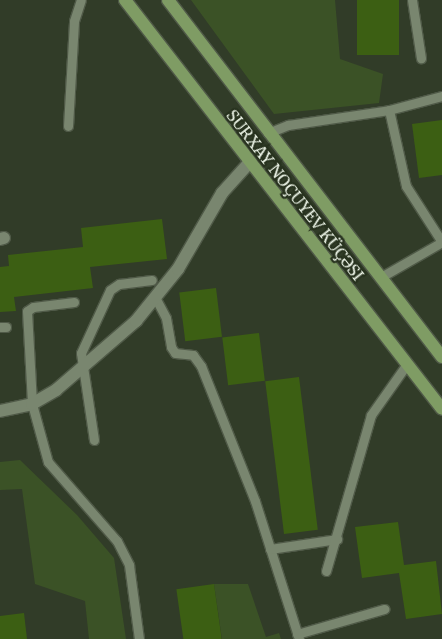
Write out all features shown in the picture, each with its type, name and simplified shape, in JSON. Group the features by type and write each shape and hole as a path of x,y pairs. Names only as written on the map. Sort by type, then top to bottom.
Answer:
{"street":[{"name":"SURXAY NOÇUYEV KÜÇƏSI","path":"125,0 248,164 442,409"},
{"name":"SURXAY NOÇUYEV KÜÇƏSI","path":"168,0 268,133 441,354"},
{"path":"0,411 32,404 81,372 156,299 222,193 248,164"}],"lane":[{"path":"68,126 74,21 81,0"},
{"path":"412,0 421,58"},
{"path":"268,133 314,119 389,110 442,96"},
{"path":"381,277 442,242 406,186 389,110"},
{"path":"94,440 81,372 81,353 110,290 119,284 152,280"},
{"path":"156,299 166,318 171,348 175,353 193,355 201,366 270,549 298,637 384,609"},
{"path":"74,302 33,307 27,312 32,404 48,462 117,541 129,565 139,639"},
{"path":"326,571 337,539 371,415 406,364"},
{"path":"270,549 337,539"}],"green space":[{"path":"191,0 335,0 340,59 383,74 379,103 274,114"},
{"path":"20,460 77,515 114,558 126,639 89,639 85,601 35,584 22,489 0,490 0,462"},
{"path":"214,584 248,584 266,637 279,633 281,639 222,639"}],"building":[{"path":"357,0 399,0 399,55 357,55"},
{"path":"442,120 442,175 419,178 412,124"},
{"path":"162,219 167,259 90,267 93,288 14,297 16,311 0,312 0,267 9,266 8,255 83,247 81,228"},
{"path":"216,288 222,337 185,341 179,293"},
{"path":"259,333 265,381 228,385 222,338"},
{"path":"299,377 318,530 284,534 265,381"},
{"path":"398,522 404,565 436,561 442,614 406,619 399,573 362,578 355,527"},
{"path":"214,584 222,639 183,639 176,589"},
{"path":"24,613 27,639 0,639 0,616"}]}
